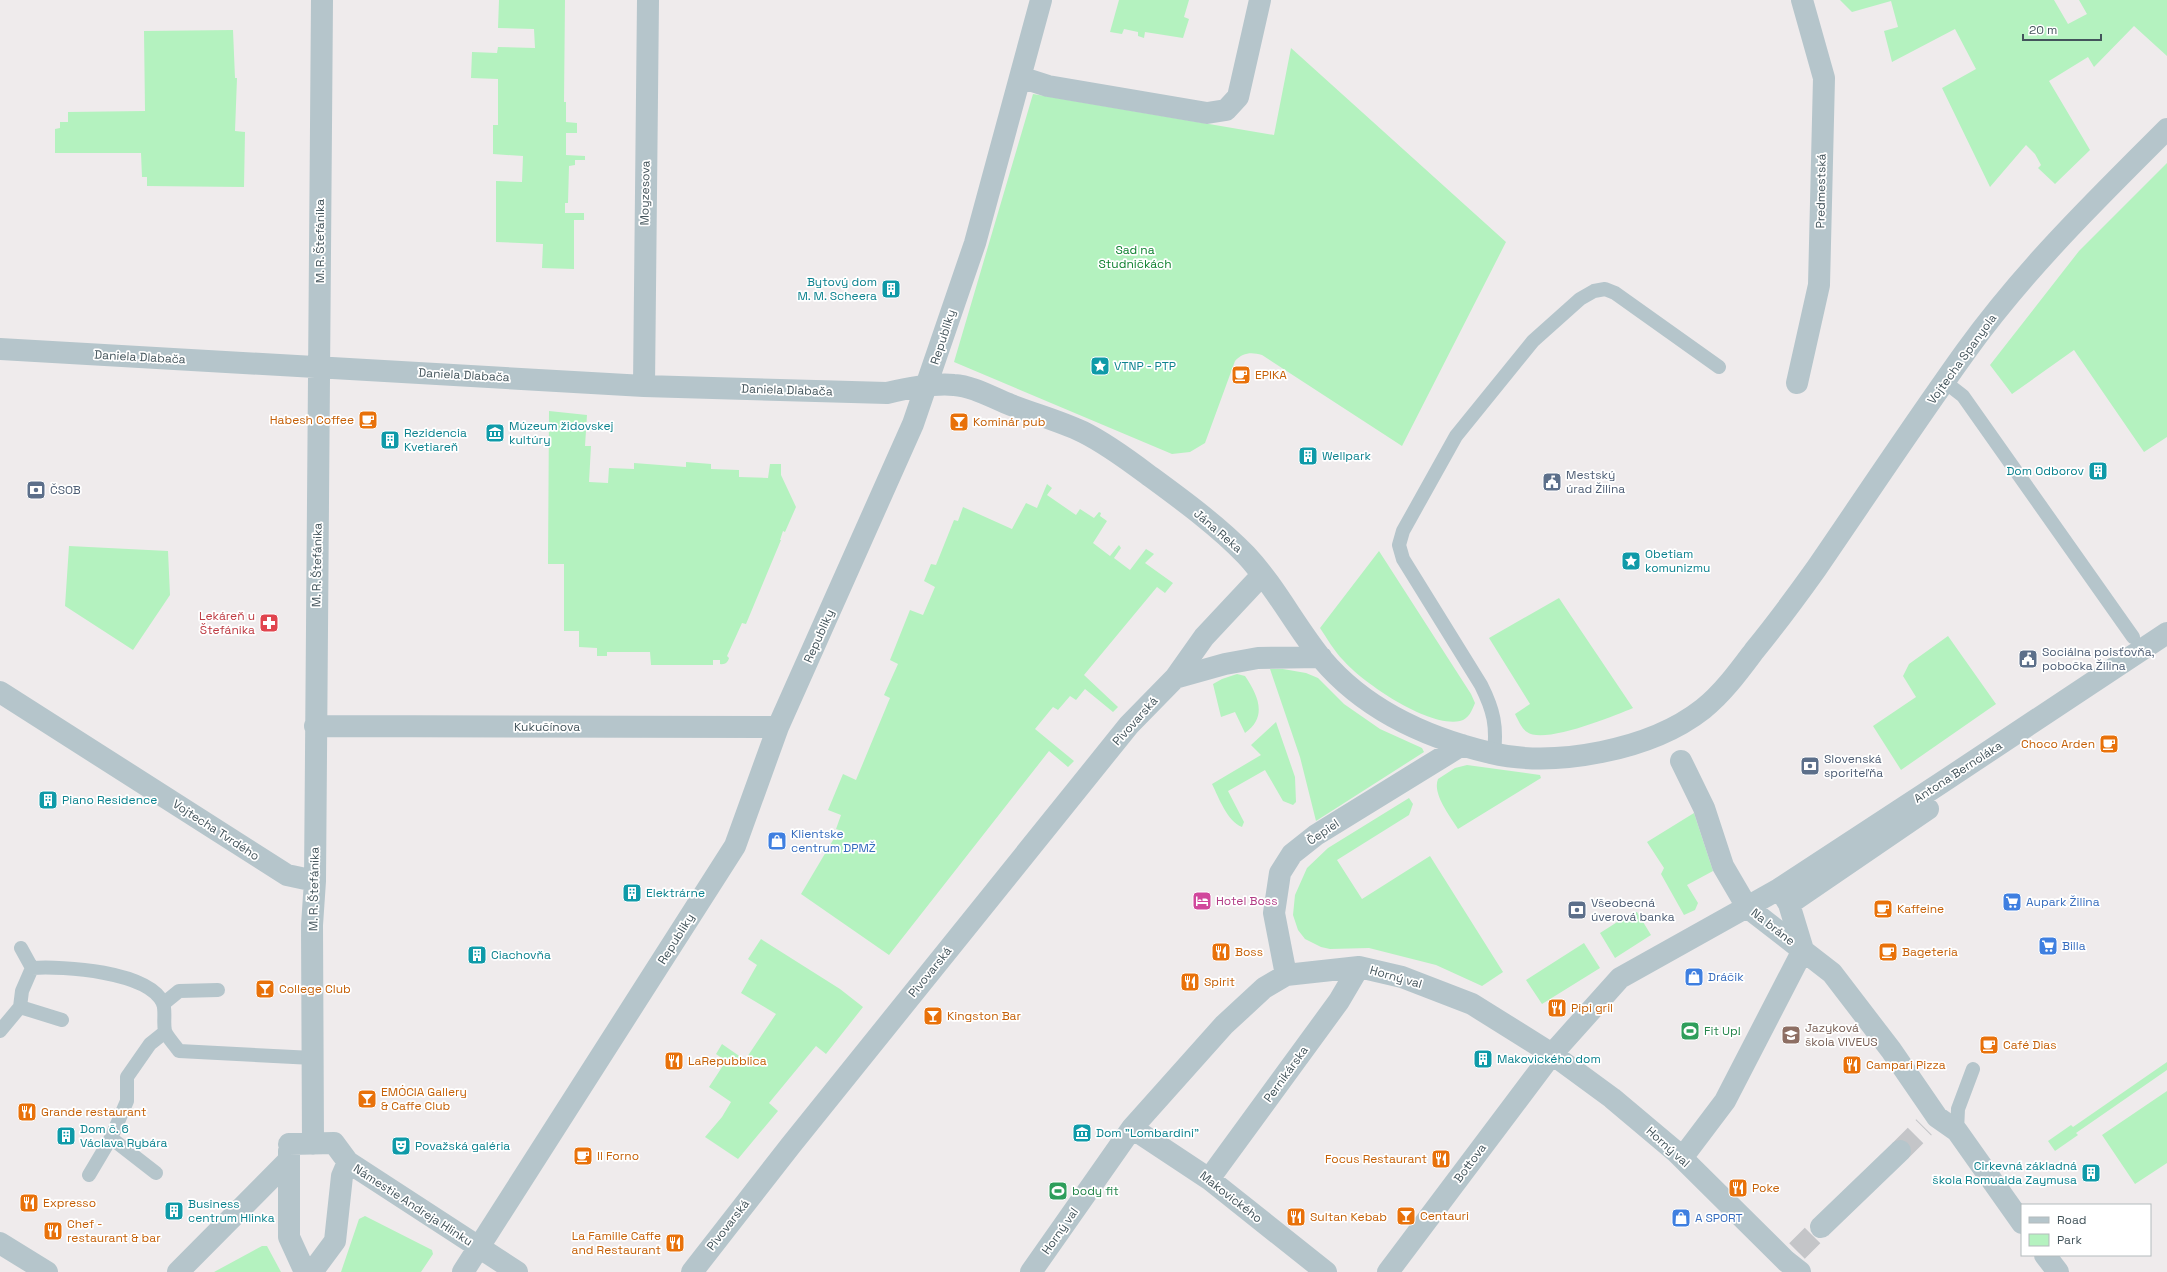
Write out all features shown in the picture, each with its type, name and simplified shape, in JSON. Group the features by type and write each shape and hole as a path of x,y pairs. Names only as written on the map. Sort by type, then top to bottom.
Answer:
{"street":[{"name":"M. R. Štefánika","path":"322,0 312,1058 324,1136"},
{"name":"Moyzesova","path":"644,386 648,0"},
{"name":"Republiky","path":"494,1225 580,1092 735,846 778,727 913,424 927,386 975,243 1041,0"},
{"path":"1020,77 1048,86 1207,113 1226,110 1238,97 1260,0"},
{"name":"Predmestská","path":"1797,383 1819,285 1824,86 1824,78 1802,0"},
{"name":"Vojtecha Spanyola","path":"1494,754 1532,760 1567,758 1601,752 1666,730 1702,710 1730,682 1786,612 1945,382 2009,295 2063,233 2167,129"},
{"name":"Daniela Dlabača","path":"0,349 644,386 887,393 927,386"},
{"name":"Jána Reka","path":"927,386 958,385 1083,432 1127,460 1200,514 1246,555 1321,657 1342,680 1368,702 1423,731 1462,745 1494,754"},
{"name":"Pivovarská","path":"692,1272 801,1133 1124,731 1175,678 1204,637 1262,575"},
{"name":"Antona Bernoláka","path":"1784,896 2167,633"},
{"name":"Antona Bernoláka","path":"1747,907 1784,896 2167,648"},
{"path":"1175,678 1225,664 1258,658 1321,657"},
{"name":"Vojtecha Tvrdého","path":"0,692 287,875 314,881"},
{"name":"Kukučínova","path":"315,726 778,727"},
{"name":"Čepiel","path":"1286,975 1274,913 1280,873 1292,854 1316,835 1462,745"},
{"path":"1681,761 1704,808 1723,866 1747,907"},
{"path":"1784,896 1803,950 1832,973 1891,1050 1931,1122 1957,1131 2021,1222"},
{"name":"Na bráne","path":"1552,1054 1620,978 1747,907 1803,950 1725,1101 1682,1158"},
{"name":"Horný val","path":"1031,1272 1132,1128 1224,1025 1264,988 1286,975 1359,967 1402,976 1472,1004 1552,1054 1612,1098 1682,1158 1795,1262"},
{"name":"Pernikárska","path":"1209,1179 1340,1001 1359,967"},
{"name":"Bottova","path":"1388,1272 1552,1054"},
{"name":"Makovického","path":"1132,1128 1209,1179 1326,1272"},
{"path":"178,1272 289,1146 324,1136"},
{"name":"Námestie Andreja Hlinku","path":"324,1136 348,1162 517,1272"},
{"path":"289,1146 289,1238 305,1272"},
{"path":"1821,1227 1900,1151"},
{"name":"Námestie Andreja Hlinku","path":"312,1272 336,1241 342,1176 348,1162"},
{"name":"Námestie Andreja Hlinku","path":"463,1272 494,1225"},
{"path":"0,1243 47,1272"},
{"path":"2046,1256 2058,1272"}],"lane":[{"path":"1494,754 1496,732 1490,703 1481,685 1403,559 1399,545 1406,526 1449,448 1466,421 1533,341 1580,299 1594,291 1605,289 1615,293 1719,367"},
{"path":"1945,382 1964,396 2133,636"},
{"path":"21,948 32,968"},
{"path":"32,968 53,966 119,975 151,989 163,1004 165,1032 179,1051 312,1058"},
{"path":"0,1031 20,1007 22,991 32,968"},
{"path":"163,1004 179,991 218,990"},
{"path":"20,1007 62,1020"},
{"path":"89,1175 111,1138 127,1101 127,1077 150,1044 165,1032"},
{"path":"1957,1131 1958,1109 1973,1069"},
{"path":"111,1138 156,1173"}],"green space":[{"path":"499,0 565,0 564,102 566,102 566,122 577,123 577,133 566,133 566,155 585,156 585,160 575,160 575,165 569,166 568,203 565,203 565,213 584,213 584,220 574,220 574,269 542,268 543,244 496,242 496,181 522,182 523,156 493,154 493,125 498,125 498,79 471,78 472,52 497,53 498,47 535,48 534,29 498,28"},
{"path":"1119,0 1189,0 1184,17 1189,19 1183,38 1145,32 1144,38 1138,36 1138,32 1124,29 1122,34 1110,32"},
{"path":"1840,0 2054,0 2068,24 2087,14 2079,0 2167,0 2167,56 2134,26 2094,67 2088,57 2049,81 2090,150 2055,184 2038,168 2041,165 2035,154 2026,145 1990,187 1942,88 1976,69 1955,29 1892,62 1884,31 1898,27 1891,1 1852,12"},
{"path":"233,30 235,78 237,78 235,131 245,132 244,187 147,186 147,177 142,177 141,153 55,153 55,129 60,128 60,122 68,122 68,112 145,111 144,31"},
{"name":"Sad na Studničkách","path":"1291,48 1506,242 1402,446 1262,355 1258,354 1244,354 1235,361 1205,443 1190,452 1172,454 954,362 1033,94 1274,135"},
{"path":"2167,163 2167,437 2144,452 2074,350 2012,394 1990,365 2079,251"},
{"path":"549,411 587,415 585,446 591,446 589,482 608,483 609,468 634,469 634,463 686,467 686,462 711,464 711,469 739,470 739,477 768,478 770,464 781,464 781,475 796,507 785,532 783,531 781,540 746,624 742,623 727,656 729,658 726,663 720,664 720,660 713,660 713,665 651,665 650,652 607,652 607,656 597,656 597,648 579,647 579,631 564,631 564,564 548,564"},
{"path":"1047,484 1052,488 1047,495 1076,515 1080,509 1094,518 1099,512 1101,513 1100,516 1107,521 1093,543 1110,556 1119,545 1121,548 1114,558 1130,570 1146,549 1154,554 1145,563 1173,583 1165,593 1157,587 1084,675 1118,707 1113,712 1085,689 1076,700 1070,696 1058,710 1053,707 1035,729 1074,761 1068,767 1049,751 889,955 801,894 839,830 836,829 841,815 828,810 843,774 856,780 890,698 884,695 898,664 890,660 910,610 923,615 935,587 924,581 931,564 936,565 954,520 958,521 963,507 1012,529 1026,503 1037,508"},
{"path":"69,546 168,551 170,595 133,650 65,606"},
{"path":"1379,551 1471,694 1475,703 1470,714 1463,720 1447,721 1431,718 1397,702 1352,670 1334,649 1320,628"},
{"path":"1559,598 1633,708 1579,728 1548,735 1535,735 1525,731 1515,714 1530,704 1489,638"},
{"path":"1948,636 1996,704 1901,770 1873,726 1916,697 1903,676 1909,664"},
{"path":"1270,669 1283,669 1306,673 1318,678 1344,704 1380,729 1422,748 1424,752 1316,821 1300,757"},
{"path":"1237,674 1245,676 1257,698 1259,713 1257,720 1245,733 1235,712 1221,717 1213,684"},
{"path":"1276,722 1295,777 1296,802 1293,805 1283,801 1265,770 1228,791 1244,822 1242,827 1232,820 1212,784 1261,755 1251,745"},
{"path":"1467,765 1540,775 1541,778 1458,829 1443,805 1437,791 1437,785 1438,779 1455,768"},
{"path":"1409,798 1413,804 1409,815 1337,860 1362,899 1430,856 1503,972 1482,986 1436,965 1369,948 1330,949 1321,947 1305,939 1298,930 1293,915 1295,895 1307,868 1328,848"},
{"path":"1694,813 1713,871 1687,885 1698,903 1695,910 1684,915 1661,874 1664,868 1647,842"},
{"path":"1633,912 1637,912 1651,935 1615,958 1600,933"},
{"path":"761,939 840,989 863,1007 826,1054 816,1046 769,1103 778,1111 738,1159 705,1137 722,1117 731,1102 709,1087 726,1061 716,1054 722,1044 745,1060 776,1014 741,993 757,965 748,959"},
{"path":"1584,943 1600,968 1542,1004 1526,980"},
{"path":"2167,1062 2167,1070 2076,1133 2078,1135 2055,1151 2048,1141 2071,1125 2073,1127"},
{"path":"2167,1091 2167,1163 2135,1184 2102,1135"},
{"path":"365,1216 432,1250 433,1254 421,1272 341,1272 359,1219"},
{"path":"262,1246 267,1246 281,1272 214,1272"}],"tunnel":[{"path":"1900,1151 1924,1127"},
{"path":"1797,1251 1821,1227"}],"place":[{"name":"Bytový dom M. M. Scheera","path":"891,289"},
{"name":"VTNP - PTP","path":"1100,366"},
{"name":"EPIKA","path":"1241,375"},
{"name":"Habesh Coffee","path":"368,420"},
{"name":"Kominár pub","path":"959,422"},
{"name":"Múzeum židovskej kultúry","path":"495,433"},
{"name":"Rezidencia Kvetiareň","path":"390,440"},
{"name":"Wellpark","path":"1308,456"},
{"name":"Dom Odborov","path":"2098,471"},
{"name":"Mestský úrad Žilina","path":"1552,482"},
{"name":"ČSOB","path":"36,490"},
{"name":"Obetiam komunizmu","path":"1631,561"},
{"name":"Lekáreň u Štefánika","path":"269,623"},
{"name":"Sociálna poisťovňa, pobočka Žilina","path":"2028,659"},
{"name":"Choco Arden","path":"2109,744"},
{"name":"Slovenská sporiteľňa","path":"1810,766"},
{"name":"Piano Residence","path":"48,800"},
{"name":"Klientske centrum DPMŽ","path":"777,841"},
{"name":"Elektrárne","path":"632,893"},
{"name":"Hotel Boss","path":"1202,901"},
{"name":"Aupark Žilina","path":"2012,902"},
{"name":"Kaffeine","path":"1883,909"},
{"name":"Všeobecná úverová banka","path":"1577,910"},
{"name":"Billa","path":"2048,946"},
{"name":"Boss","path":"1221,952"},
{"name":"Bageteria","path":"1888,952"},
{"name":"Ciachovňa","path":"477,955"},
{"name":"Dráčik","path":"1694,977"},
{"name":"Spirit","path":"1190,982"},
{"name":"College Club","path":"265,989"},
{"name":"Pipi gril","path":"1557,1008"},
{"name":"Kingston Bar","path":"933,1016"},
{"name":"Fit Up!","path":"1690,1031"},
{"name":"Jazyková škola VIVEUS","path":"1791,1035"},
{"name":"Café Dias","path":"1989,1045"},
{"name":"Makovického dom","path":"1483,1059"},
{"name":"LaRepubblica","path":"674,1061"},
{"name":"Campari Pizza","path":"1852,1065"},
{"name":"EMÓCIA Gallery & Caffe Club","path":"367,1099"},
{"name":"Grande restaurant","path":"27,1112"},
{"name":"Dom \"Lombardini\"","path":"1082,1133"},
{"name":"Dom č. 6 Václava Rybára","path":"66,1136"},
{"name":"Považská galéria","path":"401,1146"},
{"name":"Il Forno","path":"583,1156"},
{"name":"Focus Restaurant","path":"1441,1159"},
{"name":"Cirkevná základná škola Romualda Zaymusa","path":"2091,1173"},
{"name":"Poke","path":"1738,1188"},
{"name":"body fit","path":"1058,1191"},
{"name":"Expresso","path":"29,1203"},
{"name":"Business centrum Hlinka","path":"174,1211"},
{"name":"Centauri","path":"1406,1216"},
{"name":"Sultan Kebab","path":"1296,1217"},
{"name":"A SPORT","path":"1681,1218"},
{"name":"Chef - restaurant & bar","path":"53,1231"},
{"name":"La Famille Caffe and Restaurant","path":"675,1243"}]}
